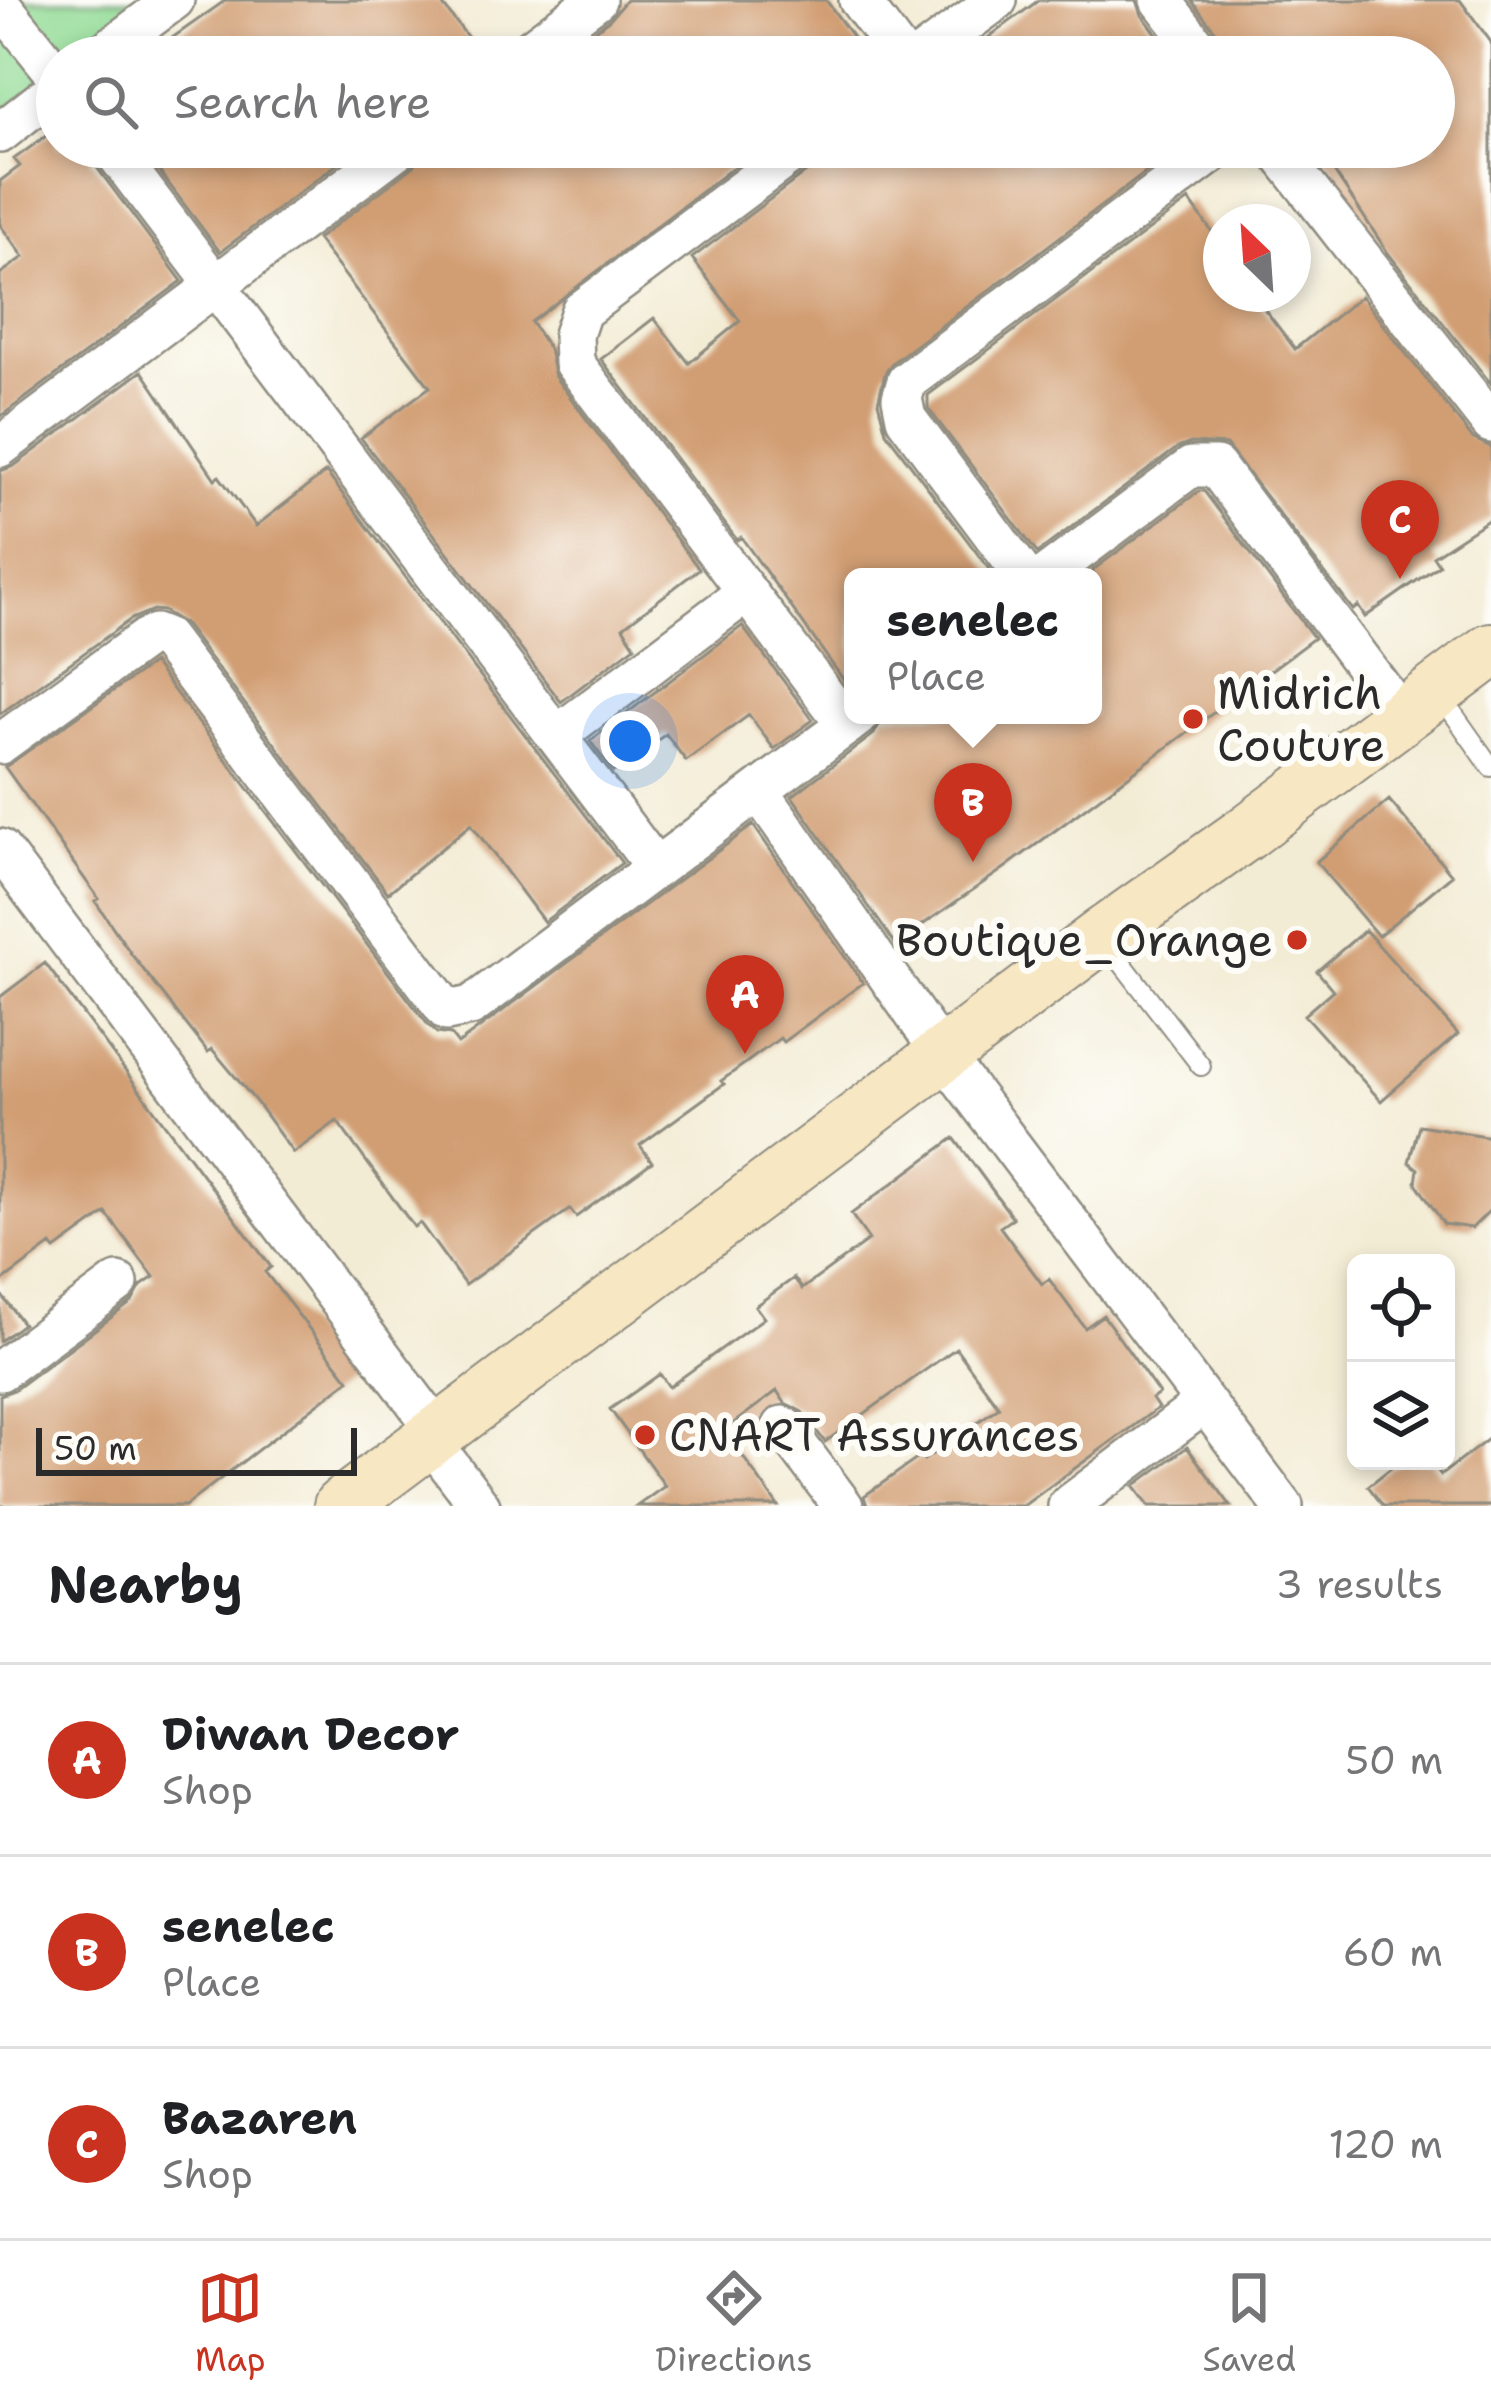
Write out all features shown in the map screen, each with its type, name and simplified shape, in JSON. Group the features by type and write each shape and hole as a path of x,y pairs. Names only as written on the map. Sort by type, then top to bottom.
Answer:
{"street":[{"path":"126,36 174,0"},
{"path":"551,13 596,0"},
{"path":"859,0 886,36"},
{"path":"948,36 997,0"},
{"path":"1160,0 1188,36"},
{"path":"0,4 36,49"},
{"path":"0,133 36,105"},
{"path":"127,168 656,868"},
{"path":"0,447 372,168"},
{"path":"772,168 581,311 573,335 574,363 748,592 844,708"},
{"path":"1018,568 906,418 902,398 907,382 1192,168"},
{"path":"1291,168 1491,423"},
{"path":"1056,568 1191,467 1216,467 1419,703"},
{"path":"556,736 748,592"},
{"path":"0,744 145,639 155,634 165,638 447,1011 472,1006 849,724"},
{"path":"341,1506 1491,650"},
{"path":"759,791 943,1055 1283,1506"},
{"path":"0,850 435,1436 480,1506"},
{"path":"0,1371 118,1283"},
{"path":"1068,1506 1205,1403"},
{"path":"783,1426 843,1506"}],"lane":[{"path":"1419,703 1491,767"},
{"path":"1101,936 1201,1066"}],"green space":[{"path":"0,0 153,0 105,36 36,36 36,88 0,115"}],"building":[{"path":"226,0 439,0 467,36 175,36"},
{"path":"626,0 826,0 852,36 588,36"},
{"path":"1039,0 1137,0 1158,36 990,36"},
{"path":"1191,0 1460,0 1491,42 1491,384 1388,253 1332,168 1455,168 1455,36 1219,36"},
{"path":"36,143 36,168 97,168 182,281 0,417 0,274 24,257 0,225 0,181 20,166 14,159"},
{"path":"157,168 332,168 220,252"},
{"path":"411,168 733,168 531,322 549,349 555,377 699,569 623,627 635,646 561,702 361,438 430,387 317,239"},
{"path":"811,168 1152,168 893,362 885,373 878,402 886,432 988,568 844,568 844,680 741,537 737,540 601,359 654,318 689,363 740,321 692,258"},
{"path":"1189,200 1203,219 1203,312 1267,312 1295,349 1361,296 1472,438 1491,447 1491,518 1433,556 1439,565 1365,617 1358,606 1353,610 1226,445 1191,443 1177,448 1037,553 928,408 928,395"},
{"path":"142,371 215,479 219,476 256,526 326,472 622,863 544,922 471,824 388,893 184,624 163,611 131,619 0,714 0,471 14,466"},
{"path":"1204,491 1314,638 895,944 792,796 874,734 879,724 1102,724 1102,568 1096,568"},
{"path":"742,626 813,720 774,749 749,715 686,761 666,734 613,772 590,741"},
{"path":"153,663 428,1025 437,1033 451,1035 458,1044 753,825 863,983 783,1042 780,1038 640,1145 652,1162 576,1217 570,1209 465,1285 420,1223 414,1227 337,1121 293,1153 257,1103 212,1049 208,1052 132,955 95,901 99,899 5,767"},
{"path":"1389,800 1452,875 1378,936 1316,862"},
{"path":"1365,930 1458,1034 1381,1101 1304,1015 1333,990 1317,971"},
{"path":"45,963 271,1267 265,1272 349,1380 185,1506 0,1506 0,1395 14,1390 132,1302 141,1286 154,1277 106,1213 55,1250 51,1245 0,1283 0,997"},
{"path":"1419,1125 1491,1137 1491,1209 1472,1228 1444,1224 1416,1183 1418,1169 1409,1162"},
{"path":"954,1138 1013,1218 1000,1227 1042,1284 1049,1279 1085,1328 1103,1315 1159,1394 1152,1399 1158,1408 1023,1506 867,1506 864,1496 999,1407 956,1348 825,1442 802,1412 785,1403 777,1391 724,1430 778,1506 637,1506 665,1486 610,1409 660,1374 669,1387 764,1318 755,1306 794,1278 802,1289 869,1240 851,1214"},
{"path":"0,1293 23,1324 0,1341"},
{"path":"1491,1437 1491,1506 1383,1506 1368,1486 1388,1470 1437,1470 1441,1475 1455,1470 1455,1464"},
{"path":"1187,1447 1231,1506 1149,1506 1134,1486"}],"place":[{"name":"Bazaren","path":"1400,579"},
{"name":"Midrich Couture","path":"1193,719"},
{"name":"senelec","path":"973,862"},
{"name":"Boutique_Orange","path":"1297,940"},
{"name":"Diwan Decor","path":"745,1054"},
{"name":"CNART Assurances","path":"645,1435"}]}
